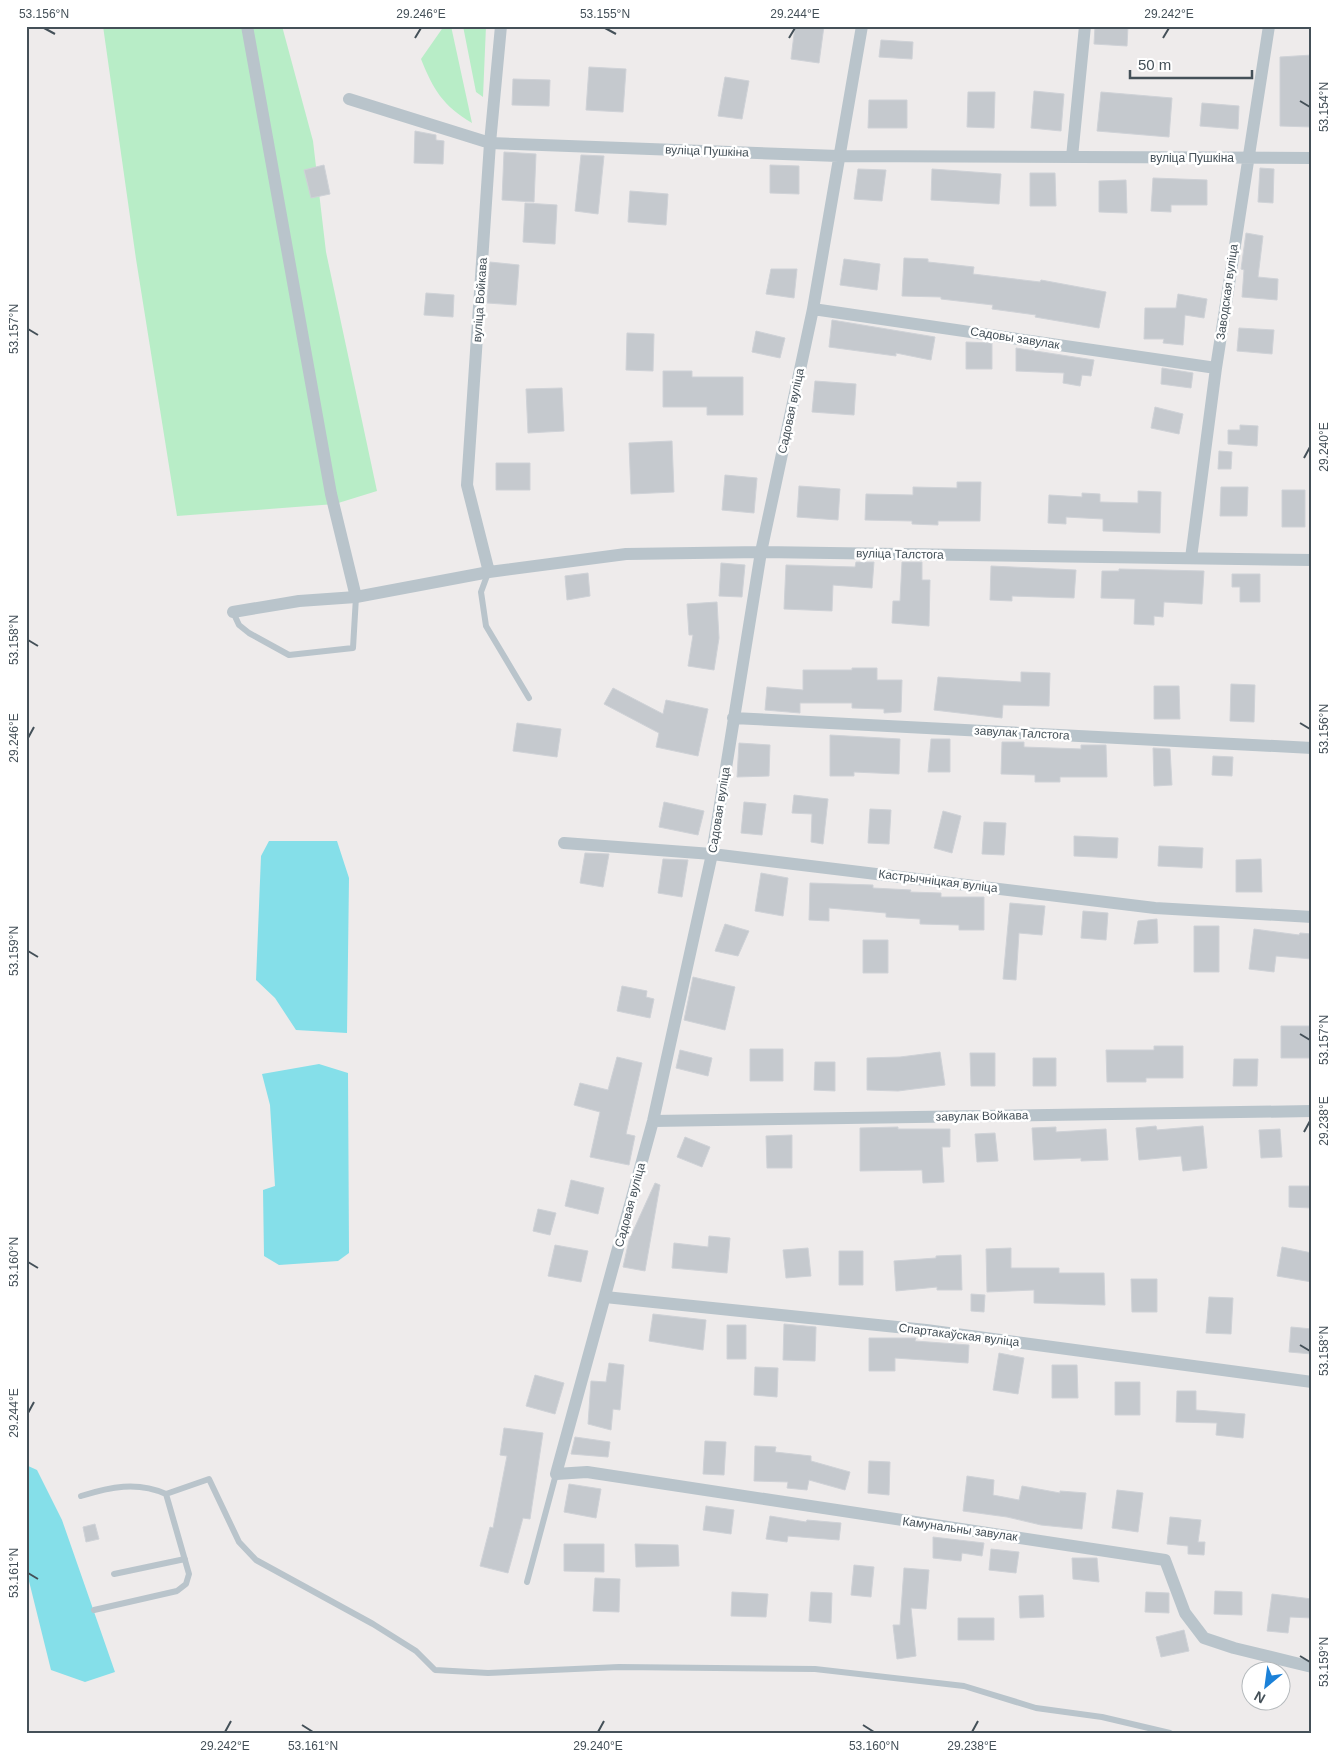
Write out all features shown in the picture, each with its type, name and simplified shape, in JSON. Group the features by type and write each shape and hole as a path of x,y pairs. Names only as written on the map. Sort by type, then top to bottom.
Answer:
{"street":[{"path":"247,26 332,494 356,596"},
{"name":"вуліца Войкава","path":"488,572 467,485 490,143 501,26"},
{"name":"Садовая вуліца","path":"556,1474 653,1121 712,854 761,552 813,309 862,26"},
{"path":"1072,157 1085,26"},
{"name":"Заводская вуліца","path":"1190,558 1247,158 1269,26"},
{"name":"вуліца Пушкіна","path":"349,99 490,143 838,156 1312,158"},
{"name":"Садовы завулак","path":"813,309 1216,368"},
{"name":"вуліца Талстога","path":"233,612 299,601 356,596 488,572 626,554 761,552 1312,560"},
{"name":"завулак Талстога","path":"733,718 1312,748"},
{"name":"Кастрычніцкая вуліца","path":"564,843 712,854 1155,908 1312,917"},
{"name":"завулак Войкава","path":"653,1121 1312,1111"},
{"name":"Спартакаўская вуліца","path":"605,1297 926,1330 1312,1382"},
{"name":"Камунальны завулак","path":"556,1474 587,1472 1166,1560 1185,1613 1204,1638 1234,1648 1312,1667"}],"lane":[{"path":"488,572 481,592 486,626 529,698"},
{"path":"233,612 239,625 249,633 289,655 353,648 356,596"},
{"name":"Садовая вуліца","path":"527,1582 556,1474"},
{"path":"81,1496 110,1487 136,1486 166,1494 209,1479 239,1542 256,1560 373,1624 416,1651 435,1670 488,1673 619,1667 815,1668 964,1686 1036,1708 1102,1717 1170,1733"},
{"path":"94,1610 178,1591 186,1584 189,1574 166,1494"},
{"path":"114,1574 185,1559"}],"green space":[{"path":"103,26 282,26 313,141 326,252 377,491 335,504 177,516 136,259"},
{"path":"444,26 451,26 472,123 453,110 440,96 421,59"},
{"path":"463,26 486,26 483,97 476,92"}],"water":[{"path":"269,841 337,841 349,878 347,1033 296,1030 275,998 256,980 261,856"},
{"path":"319,1064 348,1073 349,1253 338,1261 279,1265 264,1256 263,1190 275,1186 270,1105 262,1074"},
{"path":"26,1465 37,1470 62,1520 115,1672 85,1682 51,1670 26,1569"}],"building":[{"path":"795,26 824,26 819,63 791,59"},
{"path":"1095,26 1128,26 1127,46 1094,44"},
{"path":"881,40 913,42 912,59 879,57"},
{"path":"1312,55 1312,127 1280,126 1280,57"},
{"path":"589,67 626,69 623,112 586,110"},
{"path":"725,77 749,81 742,119 718,116"},
{"path":"513,79 550,80 549,106 512,105"},
{"path":"1034,91 1064,94 1061,131 1031,128"},
{"path":"968,92 995,92 994,128 967,127"},
{"path":"1101,92 1172,98 1169,137 1097,131"},
{"path":"869,100 907,100 907,128 868,128"},
{"path":"1202,103 1239,106 1238,129 1200,126"},
{"path":"415,131 436,135 436,140 444,141 443,164 414,163"},
{"path":"504,152 536,154 534,202 502,200"},
{"path":"581,155 604,156 598,214 575,211"},
{"path":"324,165 330,194 311,198 304,170"},
{"path":"770,165 799,166 799,194 770,193"},
{"path":"1260,168 1274,169 1273,203 1258,202"},
{"path":"858,169 886,170 882,201 854,199"},
{"path":"932,169 1001,174 999,204 931,200"},
{"path":"1030,173 1055,173 1056,206 1030,206"},
{"path":"1153,178 1207,180 1207,205 1171,205 1171,212 1151,211"},
{"path":"1126,180 1127,213 1099,212 1099,181"},
{"path":"630,191 668,194 666,225 628,222"},
{"path":"525,203 557,205 555,244 523,242"},
{"path":"1246,233 1263,236 1258,277 1278,279 1277,300 1242,297 1244,270 1241,269"},
{"path":"904,258 928,259 928,262 974,267 973,274 1040,282 1041,280 1106,292 1099,328 1035,317 1036,315 992,309 993,305 941,299 941,297 902,296"},
{"path":"844,259 880,264 877,290 840,285"},
{"path":"490,262 519,265 516,305 487,303"},
{"path":"771,269 797,269 794,298 766,294"},
{"path":"426,293 454,295 453,317 424,315"},
{"path":"1178,294 1207,299 1204,318 1185,315 1183,345 1163,343 1164,339 1144,339 1145,308 1176,308"},
{"path":"832,320 935,337 931,360 896,353 896,356 829,347"},
{"path":"1239,328 1274,330 1272,354 1237,351"},
{"path":"756,331 785,338 780,358 752,352"},
{"path":"627,333 654,334 653,371 626,370"},
{"path":"966,342 992,343 992,369 966,369"},
{"path":"1016,348 1094,360 1091,376 1082,375 1080,386 1063,383 1064,373 1016,371"},
{"path":"1162,368 1193,373 1191,388 1161,384"},
{"path":"663,371 692,371 692,377 743,377 743,415 707,415 707,407 663,407"},
{"path":"815,381 856,384 854,415 812,412"},
{"path":"562,388 564,431 528,433 526,389"},
{"path":"1155,407 1183,414 1179,434 1151,428"},
{"path":"1240,425 1258,426 1257,446 1228,444 1228,430 1240,430"},
{"path":"672,441 674,492 631,494 629,443"},
{"path":"1219,451 1232,452 1231,469 1218,469"},
{"path":"496,463 530,463 530,490 496,490"},
{"path":"725,475 757,478 754,513 722,510"},
{"path":"957,482 981,482 980,521 938,521 938,525 912,524 912,521 865,520 866,494 913,495 913,487 957,488"},
{"path":"799,486 840,489 838,520 797,517"},
{"path":"1221,487 1248,487 1247,516 1220,516"},
{"path":"1282,490 1305,490 1305,527 1282,527"},
{"path":"1138,491 1161,492 1160,533 1103,531 1103,519 1066,517 1066,524 1048,523 1049,495 1082,497 1082,493 1100,494 1100,502 1138,503"},
{"path":"856,562 874,562 872,588 833,585 832,611 784,609 786,565 855,567"},
{"path":"902,562 922,562 922,580 930,580 929,626 892,623 893,601 900,601"},
{"path":"721,563 745,565 742,597 719,596"},
{"path":"991,566 1076,570 1074,598 1012,596 1012,601 990,600"},
{"path":"1119,569 1204,571 1202,604 1164,602 1163,617 1154,616 1154,625 1134,624 1135,599 1101,598 1102,571 1119,571"},
{"path":"588,573 590,596 567,600 565,576"},
{"path":"1232,574 1260,574 1260,602 1240,602 1240,587 1232,587"},
{"path":"717,602 719,638 714,670 688,666 693,635 689,635 687,604"},
{"path":"852,668 877,668 877,680 902,680 901,712 884,713 884,709 852,708 852,703 800,703 800,713 765,710 767,687 803,690 803,670 852,670"},
{"path":"1021,672 1050,673 1049,706 1003,705 1002,718 934,710 938,677 1021,682"},
{"path":"1231,684 1255,685 1254,722 1230,721"},
{"path":"1154,686 1179,686 1180,719 1154,719"},
{"path":"613,688 663,714 666,700 708,709 698,756 656,747 659,733 604,704"},
{"path":"517,723 561,729 557,757 513,751"},
{"path":"830,735 900,739 899,774 854,772 854,776 830,776"},
{"path":"931,739 950,739 950,772 928,772"},
{"path":"1002,742 1024,742 1024,747 1081,749 1081,745 1106,745 1107,777 1060,777 1060,782 1035,782 1035,775 1001,774"},
{"path":"739,743 770,745 769,776 737,777"},
{"path":"1153,748 1170,749 1172,785 1154,786"},
{"path":"1213,756 1233,757 1232,776 1212,775"},
{"path":"794,795 828,799 823,844 811,842 812,814 792,813"},
{"path":"664,802 704,811 698,835 659,827"},
{"path":"744,802 766,804 762,835 741,833"},
{"path":"870,809 891,810 889,844 868,843"},
{"path":"943,811 961,816 952,853 934,848"},
{"path":"984,822 1006,823 1004,855 982,854"},
{"path":"1074,836 1118,838 1117,858 1074,856"},
{"path":"1159,846 1203,848 1202,868 1158,866"},
{"path":"585,853 609,854 603,887 580,883"},
{"path":"663,859 688,860 682,897 658,893"},
{"path":"1261,859 1262,892 1236,892 1236,860"},
{"path":"761,873 788,878 783,916 755,911"},
{"path":"810,883 873,885 873,888 941,893 941,897 984,897 984,930 959,930 959,925 920,924 920,919 886,917 886,913 829,908 829,921 809,920"},
{"path":"1010,903 1045,906 1042,935 1019,933 1016,980 1003,979"},
{"path":"1083,911 1108,913 1106,940 1081,938"},
{"path":"1157,919 1158,943 1134,944 1138,921"},
{"path":"725,924 749,931 738,956 715,951"},
{"path":"1194,926 1219,926 1219,972 1194,972"},
{"path":"1254,929 1299,935 1300,933 1312,934 1312,959 1276,956 1274,972 1249,969"},
{"path":"863,940 888,940 888,973 863,973"},
{"path":"693,977 735,987 725,1030 684,1020"},
{"path":"622,986 647,991 646,997 654,999 650,1018 617,1011"},
{"path":"1281,1026 1312,1026 1312,1058 1281,1058"},
{"path":"1154,1046 1183,1046 1183,1078 1146,1078 1146,1082 1107,1082 1106,1050 1154,1050"},
{"path":"750,1049 783,1049 783,1081 750,1081"},
{"path":"680,1050 712,1058 708,1076 676,1068"},
{"path":"940,1052 945,1085 898,1091 867,1090 867,1058 900,1057"},
{"path":"970,1053 995,1053 995,1086 971,1086"},
{"path":"617,1057 642,1063 626,1134 635,1136 629,1165 590,1157 600,1112 574,1105 580,1083 608,1090"},
{"path":"1033,1058 1056,1058 1056,1086 1033,1086"},
{"path":"1234,1059 1258,1059 1257,1086 1233,1086"},
{"path":"815,1062 835,1062 835,1091 814,1090"},
{"path":"1156,1126 1157,1130 1203,1126 1207,1168 1183,1171 1181,1156 1139,1160 1136,1128"},
{"path":"898,1127 898,1129 950,1129 950,1147 942,1147 944,1182 923,1183 922,1170 860,1171 860,1128"},
{"path":"1056,1127 1056,1132 1106,1129 1108,1160 1081,1161 1081,1158 1034,1160 1032,1128"},
{"path":"1280,1129 1282,1157 1261,1158 1259,1130"},
{"path":"995,1133 998,1161 977,1162 975,1134"},
{"path":"792,1135 792,1168 767,1168 766,1136"},
{"path":"685,1137 710,1147 702,1167 677,1157"},
{"path":"571,1180 604,1188 598,1214 565,1206"},
{"path":"655,1183 660,1185 645,1271 623,1267 629,1240"},
{"path":"1289,1186 1312,1186 1312,1208 1289,1207"},
{"path":"538,1209 556,1213 550,1235 533,1231"},
{"path":"709,1236 730,1238 727,1273 672,1268 674,1243 708,1247"},
{"path":"555,1245 588,1251 581,1282 548,1276"},
{"path":"1282,1247 1312,1253 1312,1282 1277,1276"},
{"path":"808,1248 811,1276 786,1278 783,1250"},
{"path":"1011,1248 1011,1268 1059,1268 1059,1273 1104,1273 1105,1305 1034,1303 1034,1290 987,1292 986,1249"},
{"path":"839,1251 863,1251 863,1285 839,1285"},
{"path":"961,1255 962,1290 937,1290 937,1287 896,1291 894,1261"},
{"path":"1131,1279 1157,1279 1157,1312 1132,1312"},
{"path":"971,1294 985,1295 984,1312 971,1311"},
{"path":"1209,1297 1233,1298 1231,1334 1206,1333"},
{"path":"653,1314 706,1320 703,1350 649,1341"},
{"path":"784,1324 816,1327 815,1361 783,1360"},
{"path":"727,1325 746,1325 746,1359 727,1359"},
{"path":"1291,1327 1312,1329 1312,1354 1289,1352"},
{"path":"869,1338 916,1338 915,1341 969,1345 968,1363 895,1358 895,1371 869,1371"},
{"path":"999,1353 1024,1358 1018,1394 993,1390"},
{"path":"609,1363 624,1365 620,1410 613,1409 611,1430 588,1424 591,1381 606,1382"},
{"path":"1052,1365 1077,1365 1078,1398 1052,1398"},
{"path":"755,1367 778,1368 777,1397 754,1395"},
{"path":"535,1375 564,1383 555,1414 526,1406"},
{"path":"1115,1382 1140,1382 1140,1415 1115,1415"},
{"path":"1177,1391 1196,1391 1196,1410 1245,1414 1243,1438 1216,1435 1217,1423 1176,1422"},
{"path":"504,1428 543,1433 530,1519 523,1518 508,1573 480,1566 490,1527 493,1528 507,1456 500,1455"},
{"path":"575,1437 610,1442 608,1457 571,1454"},
{"path":"705,1441 726,1442 724,1475 703,1474"},
{"path":"755,1446 776,1447 775,1452 811,1456 811,1461 850,1472 845,1490 809,1480 807,1490 787,1488 788,1482 754,1481"},
{"path":"869,1461 890,1462 889,1495 868,1493"},
{"path":"967,1476 994,1480 993,1495 1019,1500 1022,1486 1060,1493 1060,1491 1086,1493 1082,1529 1041,1525 1007,1517 963,1511"},
{"path":"569,1484 601,1489 596,1518 564,1512"},
{"path":"1117,1490 1143,1493 1138,1532 1112,1528"},
{"path":"706,1506 734,1510 731,1534 703,1530"},
{"path":"770,1516 806,1522 807,1520 841,1523 839,1540 788,1536 787,1542 766,1539"},
{"path":"1170,1517 1201,1520 1198,1542 1205,1542 1204,1555 1188,1554 1188,1546 1167,1544"},
{"path":"95,1524 99,1539 86,1542 83,1527"},
{"path":"933,1537 984,1543 982,1556 962,1553 961,1561 933,1558"},
{"path":"564,1544 604,1544 604,1572 564,1571"},
{"path":"635,1544 678,1545 679,1566 636,1567"},
{"path":"991,1549 1019,1552 1016,1573 989,1570"},
{"path":"1072,1558 1097,1558 1099,1582 1073,1579"},
{"path":"854,1565 874,1567 871,1597 851,1595"},
{"path":"904,1568 929,1570 926,1609 911,1608 916,1656 897,1659 893,1625 900,1625"},
{"path":"595,1578 620,1579 619,1612 593,1611"},
{"path":"1215,1591 1242,1592 1242,1615 1214,1614"},
{"path":"732,1592 768,1594 766,1617 731,1616"},
{"path":"811,1592 832,1593 831,1623 809,1621"},
{"path":"1146,1592 1169,1593 1169,1613 1145,1612"},
{"path":"1272,1594 1312,1599 1312,1618 1290,1617 1288,1633 1267,1631"},
{"path":"1043,1595 1044,1617 1020,1618 1019,1596"},
{"path":"958,1618 994,1618 994,1640 958,1640"},
{"path":"1184,1630 1189,1651 1161,1657 1156,1637"}]}
